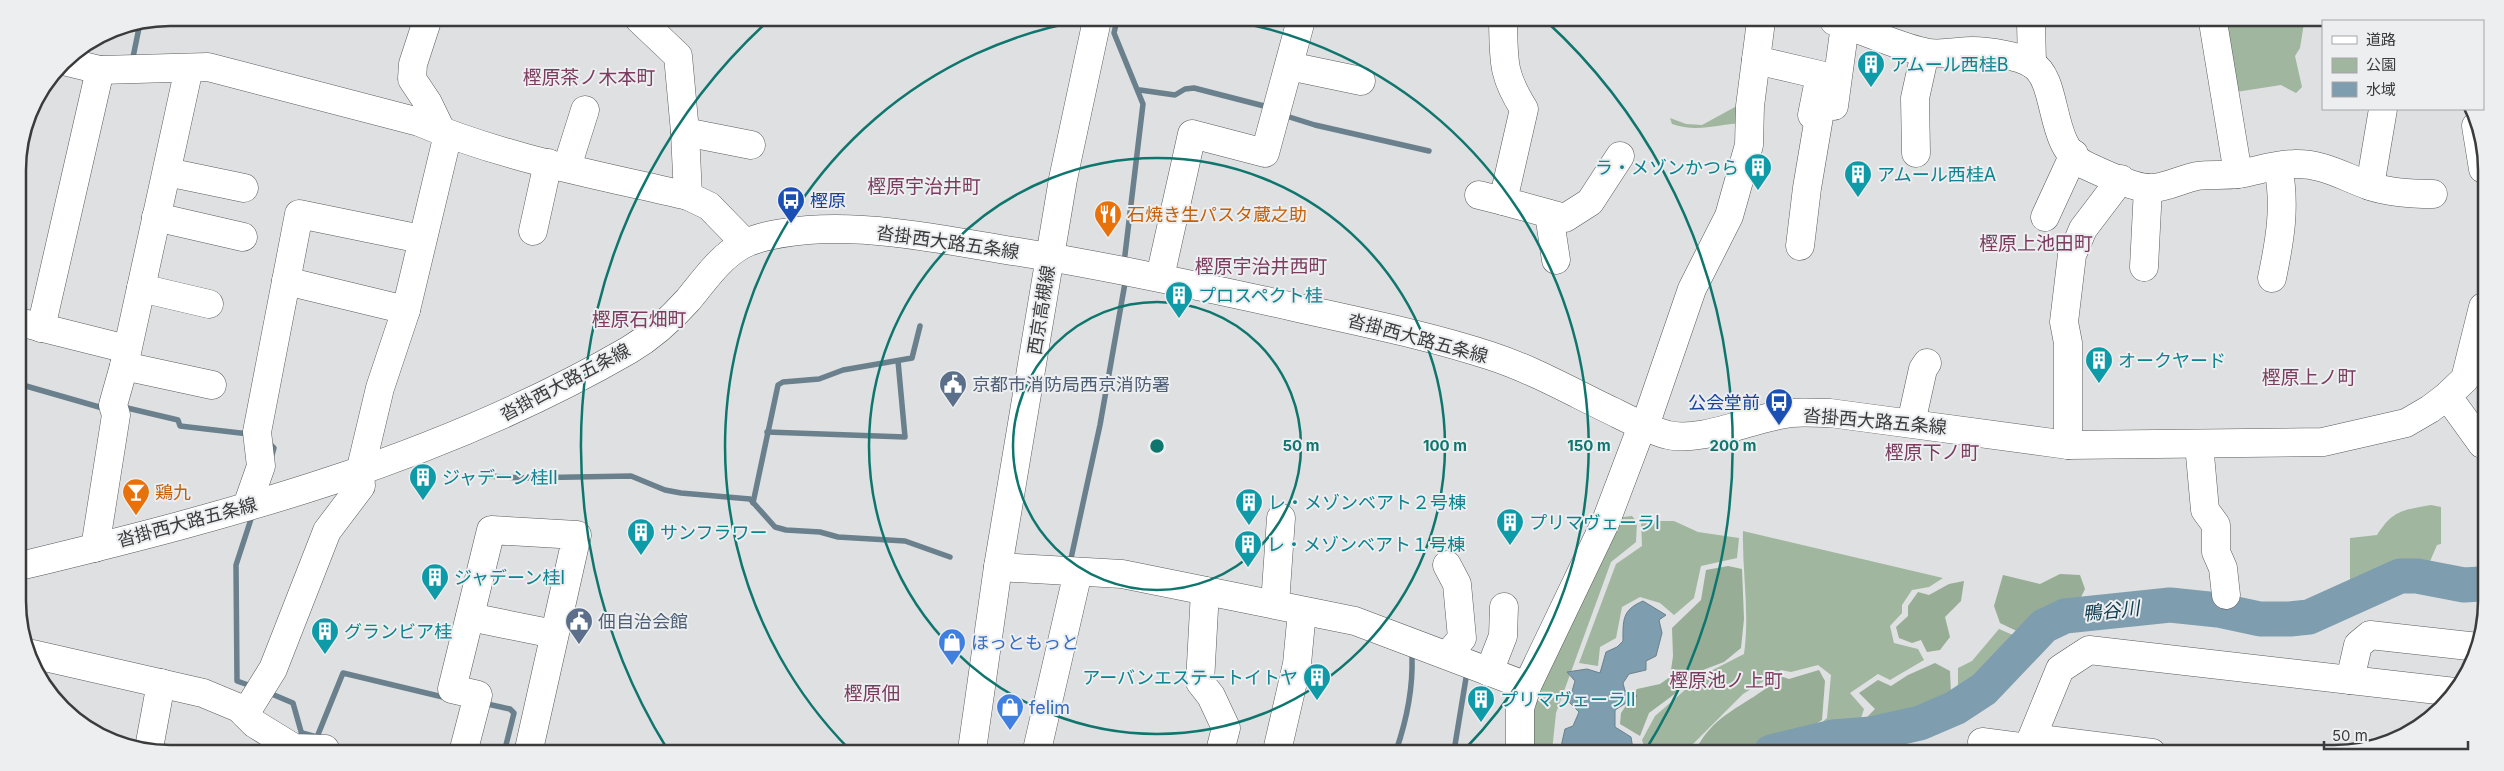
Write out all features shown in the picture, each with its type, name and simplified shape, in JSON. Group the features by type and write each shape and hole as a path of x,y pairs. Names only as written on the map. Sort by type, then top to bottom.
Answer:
{"street":[{"path":"37,655 203,693 239,708 255,698 272,669 327,531 361,486 360,472 380,388 406,310 445,133 412,79 414,64 426,26"},
{"path":"646,26 678,56 685,132 688,196"},
{"name":"西京高槻線","path":"973,745 998,567 1063,179 1096,26"},
{"path":"1160,277 1192,134 1265,153 1299,26"},
{"path":"1503,26 1505,70 1511,89 1524,109 1491,198 1564,218 1590,202 1620,156"},
{"path":"1520,744 1520,708 1527,686 1606,521 1642,426 1648,417 1692,289 1729,216 1749,145 1760,26"},
{"path":"1833,108 1840,26"},
{"path":"1848,26 1925,53 1974,51 2004,55 2032,64 2042,75 2048,90 2056,124 2067,147 2083,164 2148,188 2152,189 2196,176 2238,174 2294,164 2316,165 2338,171 2370,186 2412,194 2433,194"},
{"path":"2031,26 2032,64"},
{"path":"2214,26 2238,174"},
{"path":"1916,152 1915,98 1925,53"},
{"path":"1756,60 1820,75 1812,115 1819,117 1807,188 1800,246"},
{"path":"73,64 100,70 208,67 419,122 445,133 557,165 688,196 709,206 745,243"},
{"path":"1289,66 1361,81"},
{"path":"95,548 115,410 190,68"},
{"path":"100,70 30,325 212,385"},
{"path":"533,231 557,165 586,110"},
{"path":"2370,186 2383,110"},
{"path":"685,132 751,145"},
{"path":"2045,217 2074,154"},
{"path":"2272,278 2282,229 2282,187 2278,166"},
{"path":"167,172 244,188"},
{"path":"2068,445 2068,343 2064,322 2072,255 2083,229 2120,179"},
{"path":"2144,267 2148,188"},
{"path":"247,506 261,466 258,436 299,214 421,240"},
{"path":"1548,214 1556,260"},
{"path":"156,218 243,237"},
{"name":"沓掛西大路五条線","path":"26,565 95,548 247,506 360,472 470,430 548,394 635,346 667,321 705,278 729,255 745,243 775,234 811,230 901,233 1050,257 1160,277 1375,325 1491,356 1526,369 1642,426 1672,436 1697,435 1790,413 1830,413 2068,445 2323,442 2406,423 2464,386"},
{"path":"286,281 406,310"},
{"path":"141,288 209,304"},
{"path":"2478,328 2464,386 2462,415 2478,438"},
{"path":"1911,423 1923,368 1927,363"},
{"path":"2199,444 2205,510 2216,525 2216,552 2223,568 2226,595"},
{"path":"1275,604 1281,518"},
{"path":"465,745 478,695 452,689 491,530 578,535 529,745"},
{"path":"1447,565 1457,584 1462,638 1448,655"},
{"path":"998,567 1122,574 1355,621 1527,686"},
{"path":"1039,745 1078,572"},
{"path":"1205,591 1200,682 1211,696 1226,728 1222,745"},
{"path":"1489,672 1502,636 1504,607"},
{"path":"1278,744 1297,664 1302,611"},
{"path":"470,617 554,634"},
{"path":"2350,680 2358,645 2370,636 2470,646"},
{"path":"2030,744 2060,669 2089,650 2446,691"},
{"path":"149,744 161,683"},
{"path":"255,698 255,724 289,745"},
{"path":"1982,742 2007,744"}],"green space":[{"path":"2228,26 2304,26 2300,48 2295,56 2302,87 2296,93 2281,85 2236,92 2227,29"},
{"path":"1735,107 1746,110 1744,123 1690,128 1672,124 1670,118 1686,124 1702,125"},
{"path":"2431,505 2441,507 2441,544 2437,545 2425,573 2397,571 2361,589 2350,581 2350,538 2377,535 2388,520 2400,512"},
{"path":"1632,516 1637,522 1636,542 1611,562 1556,713 1553,744 1528,744 1526,711 1616,518"},
{"path":"1641,521 1674,521 1698,532 1739,538 1737,558 1701,566 1694,598 1674,615 1660,603 1640,597 1622,607 1616,638 1600,647 1598,666 1579,663 1616,564 1642,546"},
{"path":"1743,531 1943,578 1929,587 1912,590 1902,605 1902,613 1890,626 1894,643 1918,649 1924,660 1890,680 1878,674 1850,693 1864,709 1858,727 1801,741 1827,718 1831,675 1818,665 1791,672 1781,670 1743,694 1693,744 1643,744 1642,740 1655,716 1701,676 1744,654 1746,608"},
{"path":"1728,566 1742,569 1744,619 1741,648 1724,662 1695,673 1676,693 1649,713 1640,736 1620,724 1621,713 1637,689 1660,684 1670,677 1673,656 1672,628 1701,600 1706,570"},
{"path":"2060,574 2080,575 2085,589 2078,603 2046,616 2027,636 2000,623 1994,606 2003,575 2040,584"},
{"path":"1964,581 1961,601 1945,617 1950,637 1940,650 1927,652 1921,640 1912,643 1899,638 1896,627 1908,616 1908,606 1918,592 1929,595 1949,584"},
{"path":"1999,629 2020,638 1980,686 1966,696 1958,694 1958,668 1972,661"},
{"path":"1935,663 1950,671 1951,696 1920,714 1872,728 1865,719 1875,709 1859,693 1878,680 1891,686 1908,675"},
{"path":"1819,670 1825,681 1822,720 1793,739 1776,740 1763,744 1699,744 1718,721 1735,708 1772,684 1780,676 1789,679"}],"water":[{"path":"1643,601 1666,615 1659,620 1662,633 1656,656 1646,661 1646,670 1629,674 1623,683 1625,691 1637,696 1615,710 1615,727 1631,737 1632,744 1562,744 1565,729 1573,726 1579,712 1569,702 1575,681 1567,672 1587,669 1600,673 1606,652 1617,647 1623,641 1625,616 1636,604"}],"waterway":[{"path":"1116,26 1114,33 1143,104 1124,263"},
{"path":"132,62 139,30"},
{"path":"1140,90 1175,95 1185,89 1194,88 1268,107"},
{"path":"1283,115 1315,125 1429,151"},
{"path":"1070,563 1100,425 1125,283"},
{"path":"753,503 778,385 783,382 819,379 843,370 912,358 920,326"},
{"path":"767,432 905,437 898,361"},
{"path":"26,386 106,409"},
{"path":"123,407 178,420 180,426 249,434"},
{"path":"267,441 274,448 271,458"},
{"path":"486,476 522,478 631,476 665,490 750,499 775,527 786,530 820,532 838,537 905,541 950,557"},
{"path":"252,516 236,565 237,681 254,687"},
{"name":"鴨谷川","path":"1803,744 1833,737 1871,734 1920,723 1955,708 1984,689 2044,626 2065,616 2170,605 2218,610 2260,619 2290,619 2309,617 2400,576 2417,576 2464,585 2478,584"},
{"path":"1398,744 1408,705 1412,657"},
{"path":"302,733 317,737 343,673 447,698"},
{"path":"1455,744 1466,678"},
{"path":"267,692 293,703 302,735"},
{"path":"483,703 510,709 514,713 506,745"}],"place":[{"name":"アムール西桂B","path":"1871,88"},
{"name":"ラ・メゾンかつら","path":"1758,191"},
{"name":"アムール西桂A","path":"1858,198"},
{"name":"樫原","path":"791,224"},
{"name":"石焼き生パスタ蔵之助","path":"1108,238"},
{"name":"プロスペクト桂","path":"1179,319"},
{"name":"オークヤード","path":"2099,384"},
{"name":"京都市消防局西京消防署","path":"953,408"},
{"name":"公会堂前","path":"1779,426"},
{"name":"ジャデーン桂II","path":"423,501"},
{"name":"鶏九","path":"136,516"},
{"name":"レ・メゾンベアト２号棟","path":"1249,526"},
{"name":"プリマヴェーラI","path":"1510,546"},
{"name":"サンフラワー","path":"641,556"},
{"name":"レ・メゾンベアト１号棟","path":"1248,568"},
{"name":"ジャデーン桂I","path":"435,601"},
{"name":"佃自治会館","path":"579,645"},
{"name":"グランビア桂","path":"325,655"},
{"name":"ほっともっと","path":"952,666"},
{"name":"アーバンエステートイトヤ","path":"1317,701"},
{"name":"プリマヴェーラII","path":"1481,723"},
{"name":"felim","path":"1010,731"}],"district":[{"name":"樫原茶ノ木本町","path":"589,77"},
{"name":"樫原宇治井町","path":"924,186"},
{"name":"樫原上池田町","path":"2036,243"},
{"name":"樫原宇治井西町","path":"1261,266"},
{"name":"樫原石畑町","path":"639,319"},
{"name":"樫原上ノ町","path":"2309,377"},
{"name":"樫原下ノ町","path":"1932,452"},
{"name":"樫原池ノ上町","path":"1726,680"},
{"name":"樫原佃","path":"872,693"}]}
